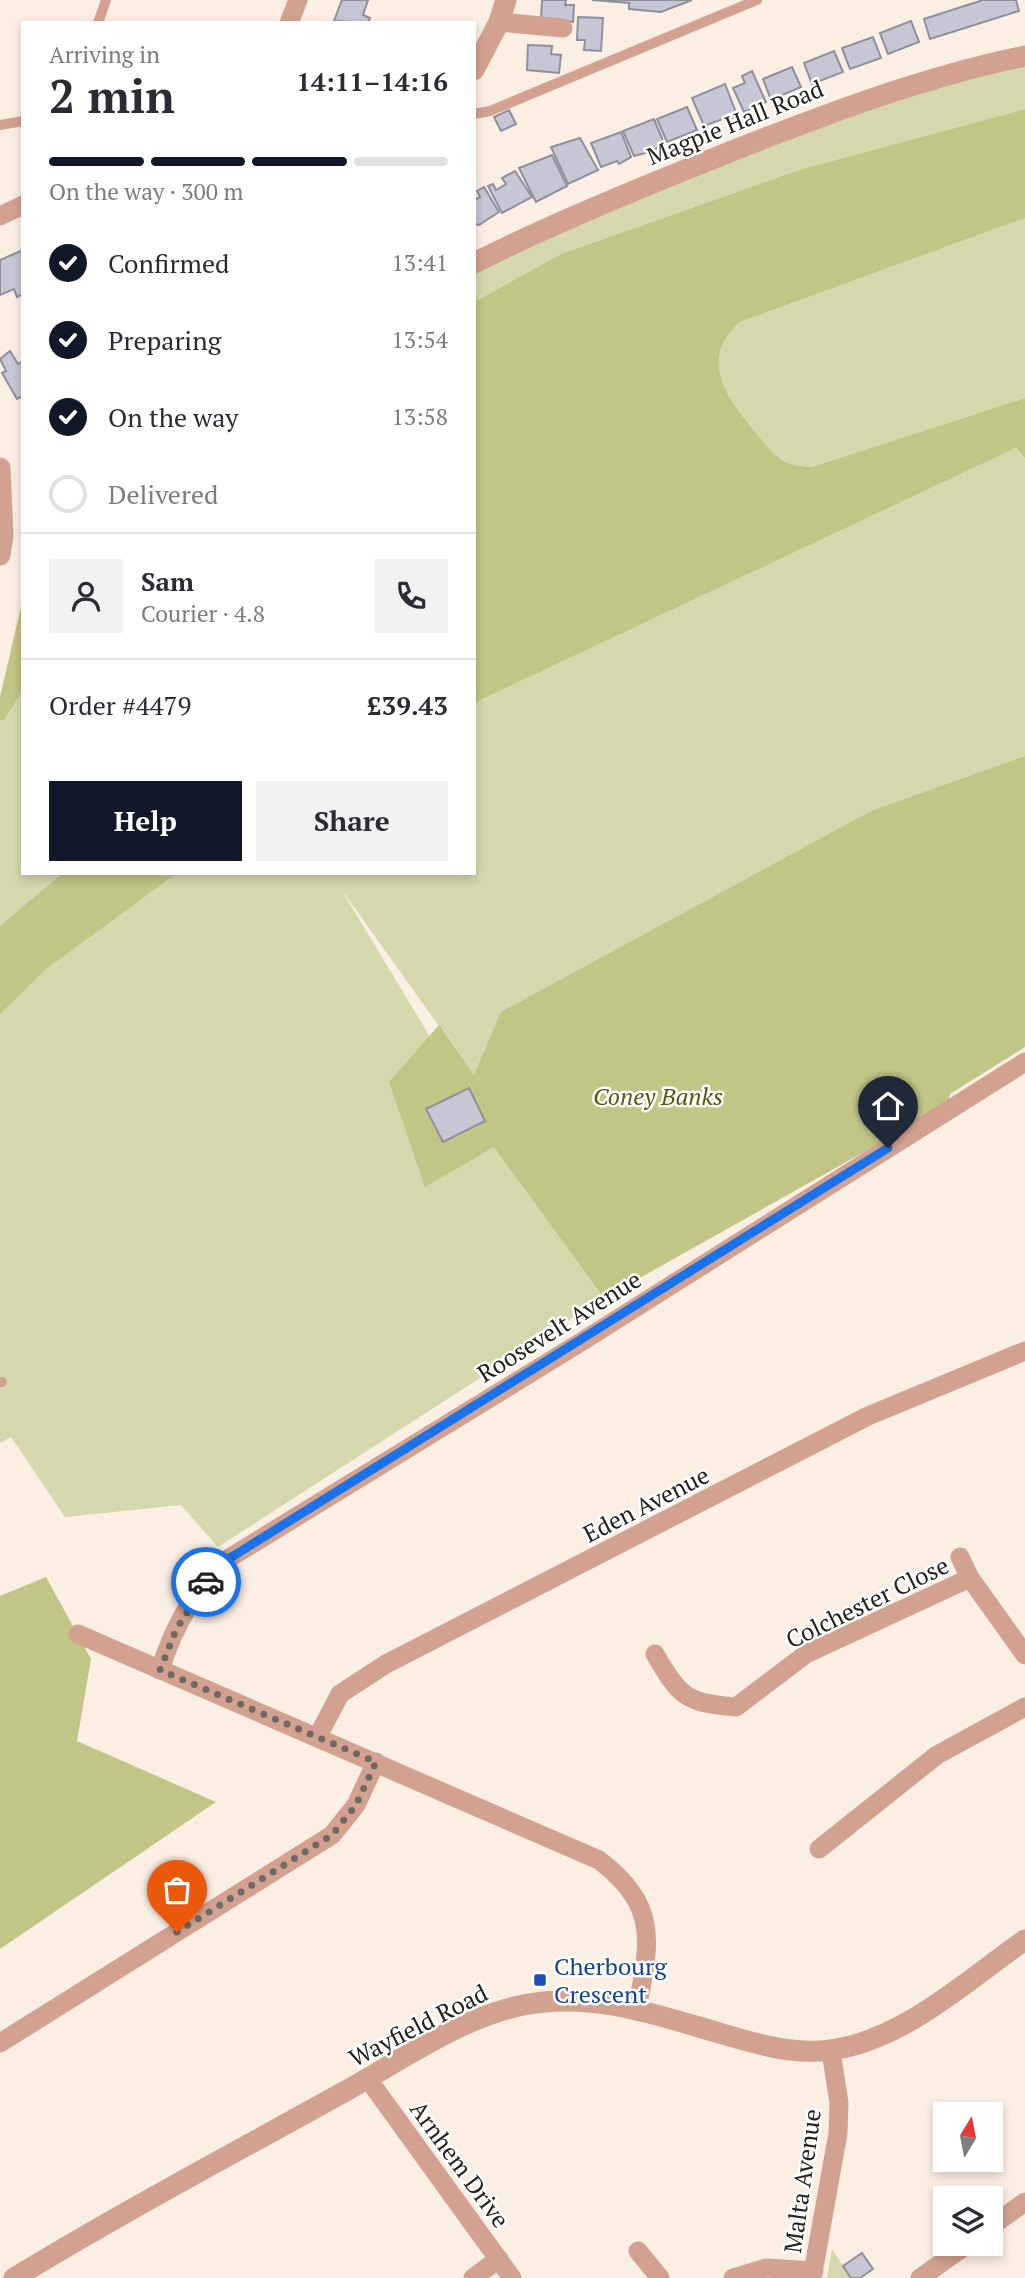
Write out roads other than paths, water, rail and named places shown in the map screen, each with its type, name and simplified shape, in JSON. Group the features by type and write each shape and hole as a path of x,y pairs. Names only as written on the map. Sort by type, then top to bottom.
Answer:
{"street":[{"path":"290,21 298,0"},
{"path":"476,66 499,22 506,0"},
{"path":"499,22 563,28"},
{"name":"Magpie Hall Road","path":"476,262 539,231 852,104 922,80 1025,57"},
{"path":"0,216 21,206"},
{"path":"0,555 8,474"},
{"name":"Roosevelt Avenue","path":"160,1670 171,1639 191,1603 226,1560 581,1342 1025,1062"},
{"name":"Eden Avenue","path":"318,1736 340,1694 386,1664 868,1416 1025,1351"},
{"path":"960,1557 970,1578 1025,1655"},
{"name":"Colchester Close","path":"656,1654 676,1690 710,1705 736,1707 806,1654 970,1578"},
{"path":"78,1634 599,1860 622,1878 635,1895 647,1933 648,1952 637,2009"},
{"path":"819,1849 937,1755 1025,1707"},
{"path":"0,2043 332,1835 356,1805 376,1762"},
{"name":"Wayfield Road","path":"14,2278 470,2022 507,2009 563,2001 637,2009 767,2047 831,2050 883,2034 916,2017 1025,1940"},
{"name":"Malta Avenue","path":"813,2274 838,2133 839,2103 831,2050"},
{"name":"Arnhem Drive","path":"369,2079 512,2278"},
{"path":"1003,2218 1025,2202"},
{"path":"638,2251 660,2278"},
{"path":"920,2278 951,2256"},
{"path":"473,2278 499,2259"},
{"path":"733,2278 766,2268 813,2274"}],"lane":[{"path":"99,21 106,0"},
{"path":"476,114 490,111 757,0"},
{"path":"0,125 21,121"}],"place":[{"name":"Cherbourg Crescent","path":"540,1980"}],"park label":[{"name":"Coney Banks","path":"658,1096"}]}
